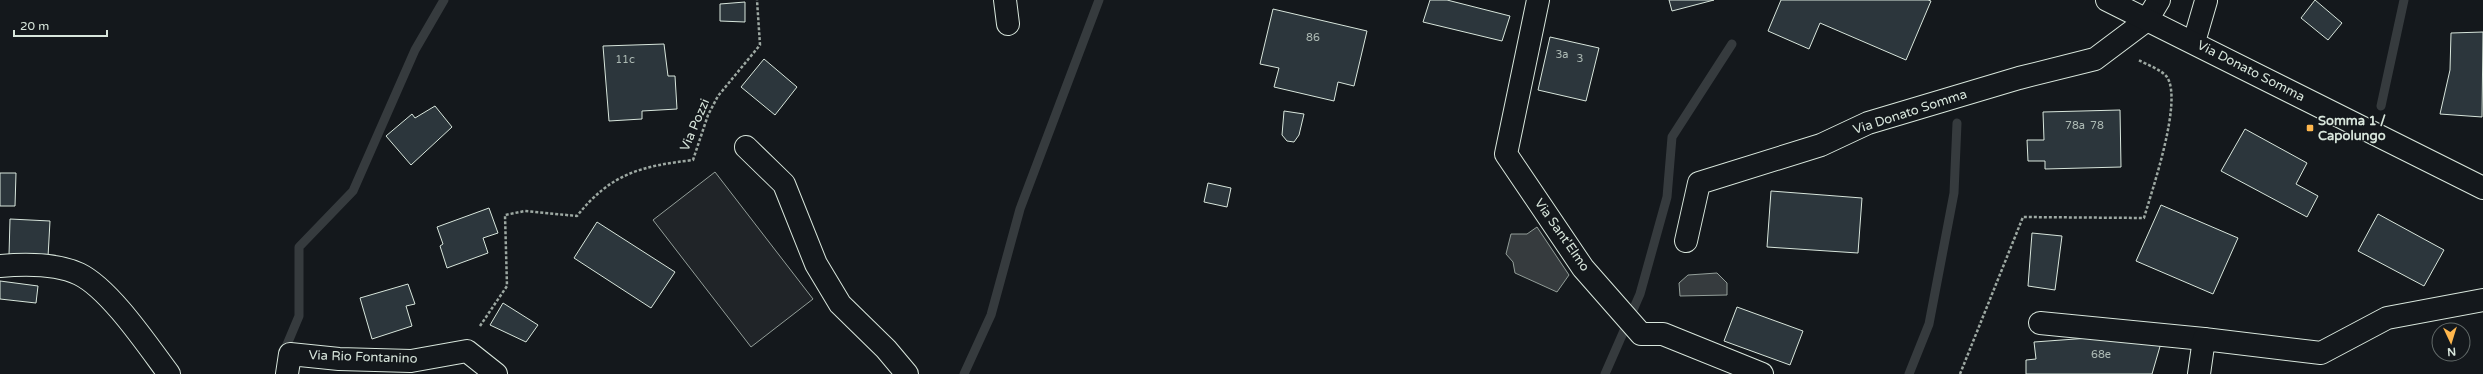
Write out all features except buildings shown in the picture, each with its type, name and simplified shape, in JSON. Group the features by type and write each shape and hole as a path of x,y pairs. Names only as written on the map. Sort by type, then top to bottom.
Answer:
{"street":[{"path":"1005,0 1008,24"},
{"name":"Via Sant'Elmo","path":"1538,0 1506,154 1583,268 1641,334 1662,334 1762,374"},
{"name":"Via Donato Somma","path":"2107,0 2194,42 2483,188"},
{"path":"2147,20 2159,0"},
{"path":"2194,42 2206,1"},
{"name":"Via Donato Somma","path":"1686,241 1699,183 1821,145 1868,123 2018,78 2095,59 2147,20"},
{"path":"746,147 784,184 816,264 840,304 886,349 907,374"},
{"path":"0,266 51,267 79,274 98,289 122,314 169,374"},
{"path":"2040,323 2204,339 2322,353 2387,318 2483,300"},
{"path":"2199,374 2204,339"},
{"name":"Via Rio Fontanino","path":"287,374 290,354 339,359 411,361 467,351"},
{"path":"467,351 496,374"}],"path":[{"name":"Via Pozzi","path":"467,351 469,343 507,286 505,215 526,211 577,216 593,196 626,175 649,165 693,160 708,115 718,96 760,45 757,0"},
{"path":"1960,374 2023,217 2144,218 2162,160 2173,93 2167,76 2113,45"}],"shaded area":[{"path":"715,172 813,299 751,347 653,220"},
{"path":"1537,227 1569,275 1557,292 1515,273 1513,262 1506,254 1511,234 1527,234"},
{"path":"1717,273 1727,283 1727,295 1680,296 1679,283 1688,275"}],"waterway":[{"path":"283,354 299,316 299,247 353,191 415,50 444,0"},
{"path":"964,374 991,315 1020,209 1099,0"},
{"path":"2381,106 2404,0"},
{"path":"1605,374 1640,294 1667,197 1672,137 1732,44"},
{"path":"1909,374 1929,324 1954,193 1957,123"}],"place":[{"name":"Somma 1 / Capolungo","path":"2310,128"}]}
